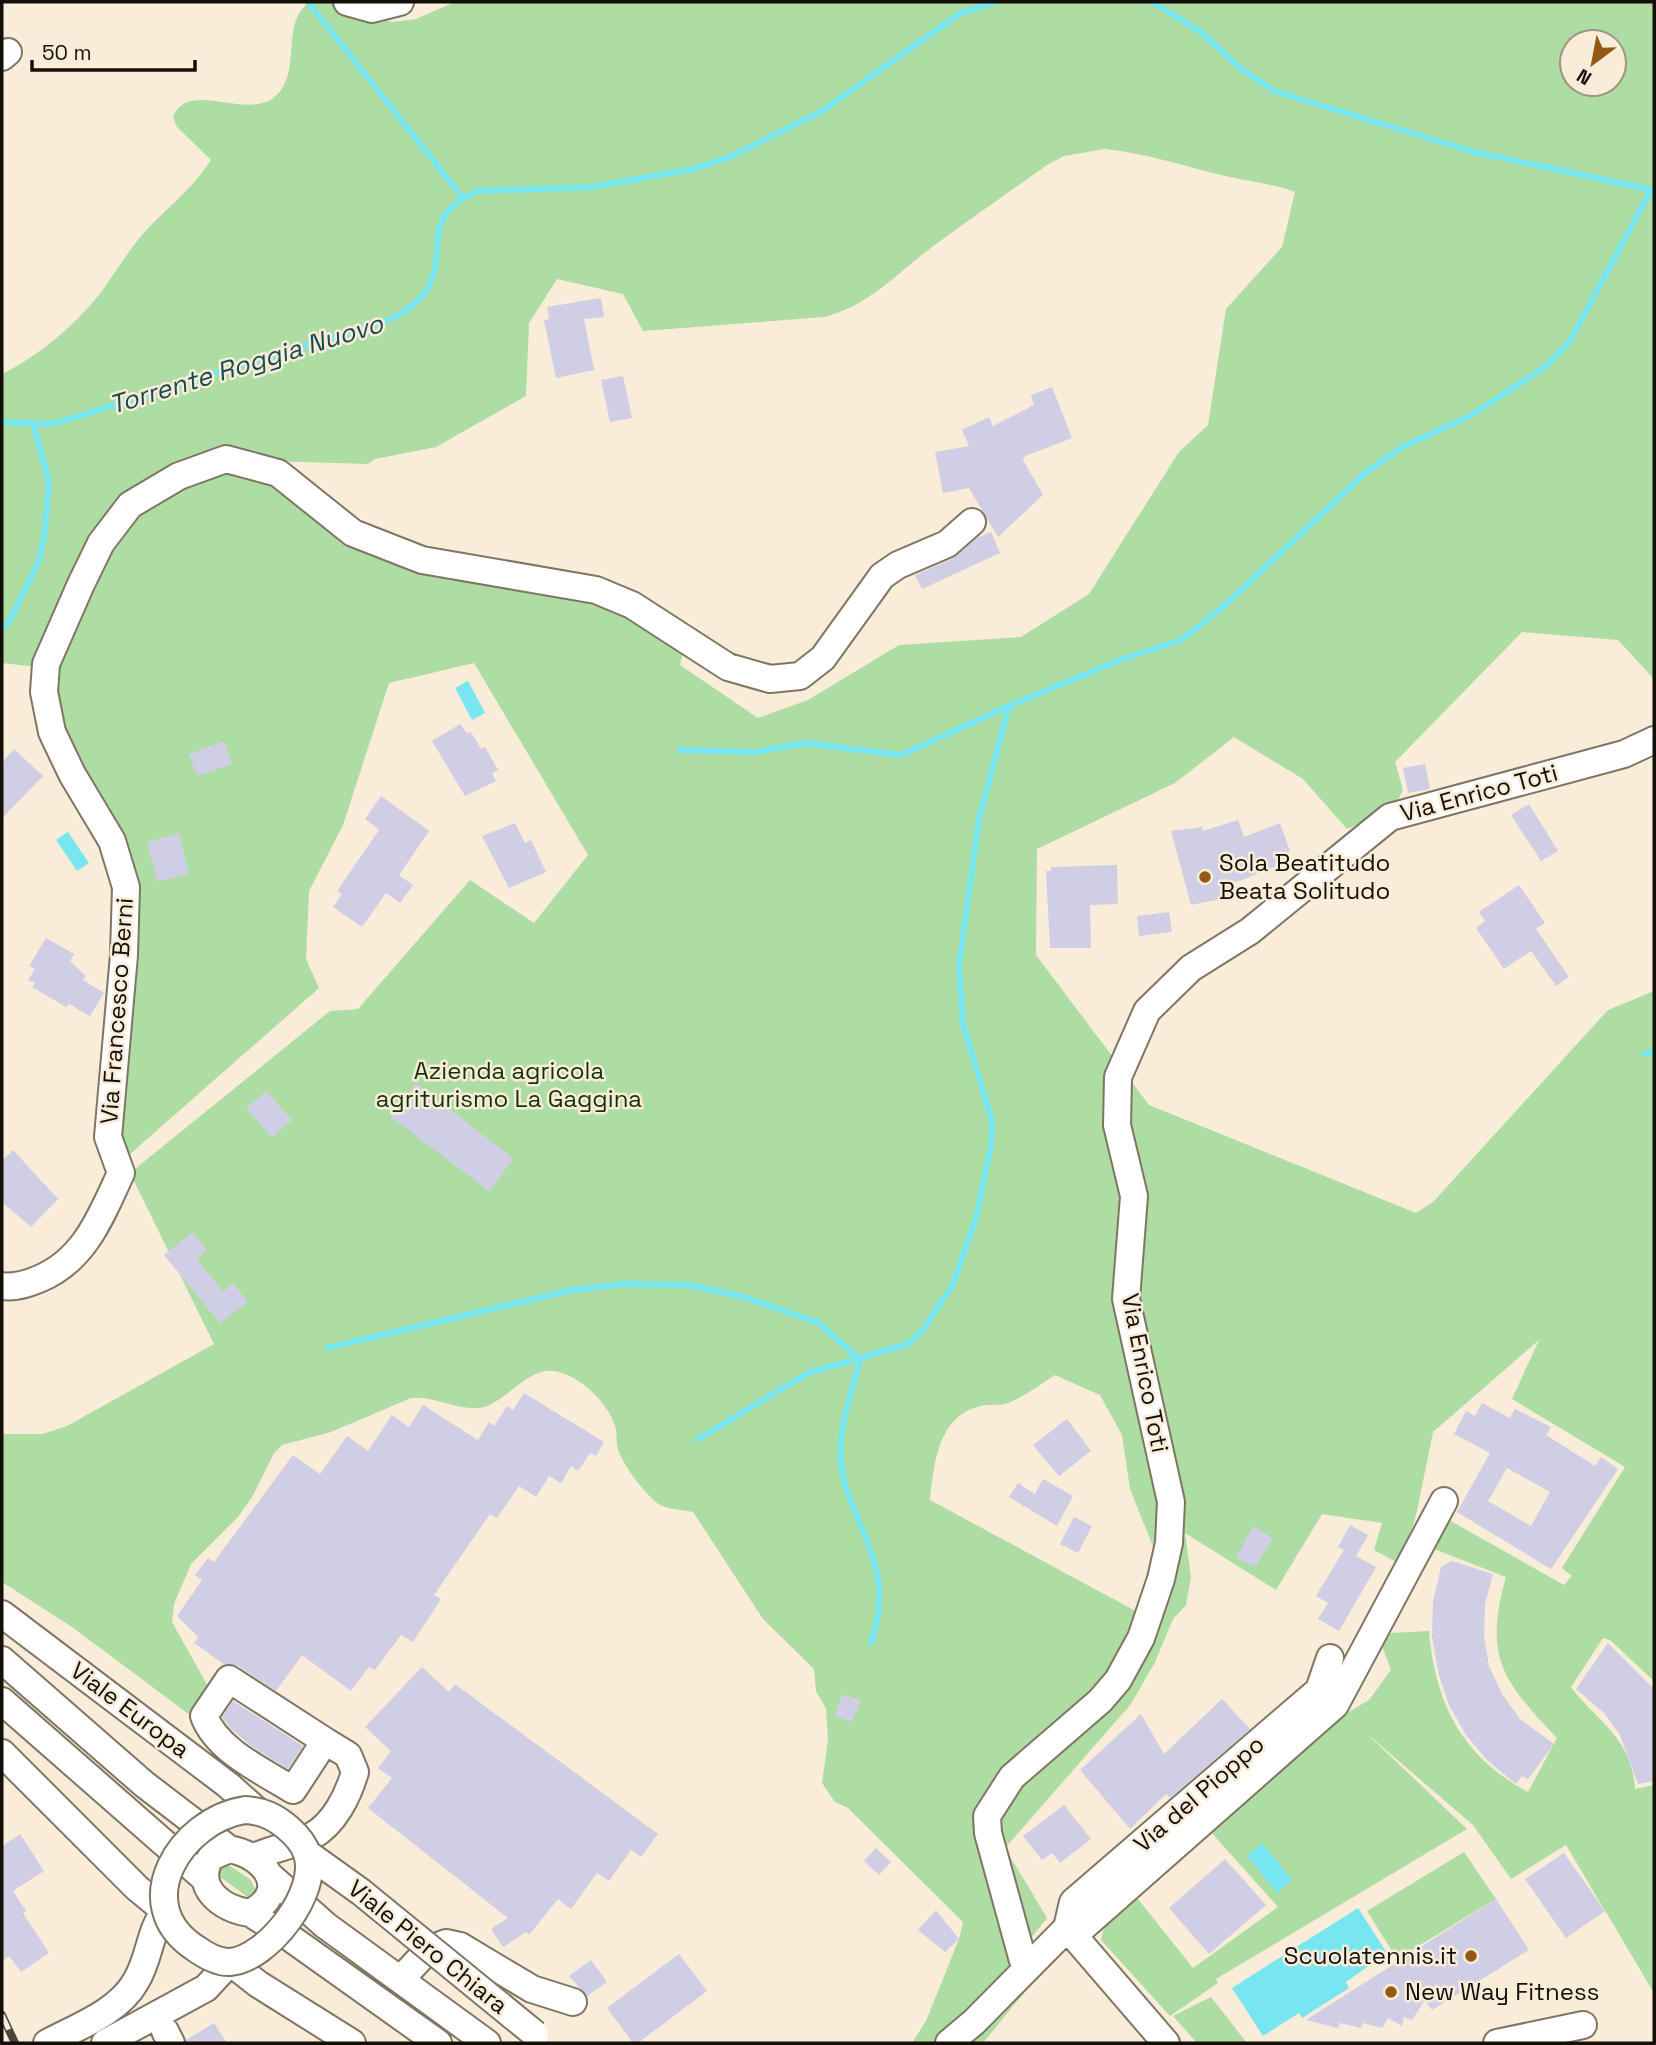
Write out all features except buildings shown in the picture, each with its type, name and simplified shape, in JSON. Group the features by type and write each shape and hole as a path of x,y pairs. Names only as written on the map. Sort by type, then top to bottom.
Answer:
{"street":[{"path":"347,2 372,9 400,2"},
{"name":"Via Francesco Berni","path":"2,1286 22,1285 64,1266 84,1246 121,1173 108,1137 124,955 126,887 112,841 72,774 52,732 44,692 46,664 81,584 101,543 130,505 179,476 226,459 278,473 353,533 422,560 596,590 632,605 728,667 770,679 800,676 823,658 882,576 898,565 947,544 972,522"},
{"name":"Via Enrico Toti","path":"1025,1968 988,1833 988,1816 1012,1777 1100,1701 1118,1680 1141,1638 1161,1580 1169,1543 1171,1502 1126,1299 1134,1196 1117,1125 1118,1077 1147,1011 1191,968 1250,930 1390,817 1624,754 1654,740"},
{"path":"948,2043 974,2022 1067,1928 1082,1928 1335,1705 1444,1502"},
{"name":"Viale Europa","path":"2,1614 228,1785 256,1810 281,1822 302,1842 308,1854"},
{"name":"Via del Pioppo","path":"1067,1928 1073,1902 1319,1690 1330,1657"},
{"name":"Viale Europa","path":"2,1660 154,1792 229,1849 262,1866"},
{"path":"250,1913 268,1899 272,1888 262,1866 281,1845 310,1838 327,1824 340,1806 355,1772 348,1755 229,1679 204,1716 222,1743 293,1790 325,1741"},
{"path":"2,1701 204,1878 207,1887 226,1907 250,1913 289,1937 438,2043"},
{"path":"2,1753 137,1888 155,1932"},
{"path":"47,2043 110,2009 136,1983 155,1932 166,1877 190,1840 222,1815 256,1810"},
{"path":"204,1878 211,1857 229,1849"},
{"path":"106,2043 165,2030 223,1971 257,1951 287,1922 306,1885 308,1854"},
{"name":"Viale Piero Chiara","path":"308,1854 361,1892 541,2039"},
{"name":"Viale Piero Chiara","path":"262,1866 325,1925 487,2043"},
{"path":"1067,1928 1166,2043"},
{"path":"155,1932 185,1941 217,1960 223,1971 258,1984 352,2043"},
{"path":"401,1979 428,1950 446,1943 460,1946 532,1989 573,2001"},
{"path":"1497,2043 1583,2025"}],"green space":[{"name":"Azienda agricola agriturismo La Gaggina","path":"310,2 336,2 375,19 393,22 416,19 455,2 1654,2 1654,679 1618,640 1522,632 1395,762 1403,790 1393,811 1347,829 1303,779 1234,737 1175,783 1037,849 1036,955 1149,1105 1416,1213 1433,1202 1608,1010 1654,991 1654,1681 1610,1640 1603,1638 1571,1687 1620,1743 1632,1771 1635,1789 1654,1785 1654,1993 1566,1845 1511,1879 1473,1825 1365,1732 1467,1829 1216,1979 1218,1983 1170,2016 1101,1940 1106,1919 1134,1894 1193,1968 1278,1907 1209,1830 1345,1714 1369,1700 1391,1670 1382,1646 1391,1633 1429,1631 1438,1682 1456,1725 1469,1745 1486,1762 1528,1792 1557,1738 1523,1700 1503,1666 1498,1648 1497,1628 1506,1577 1434,1549 1447,1519 1564,1585 1572,1576 1562,1568 1625,1467 1512,1399 1539,1340 1433,1432 1417,1511 1407,1547 1398,1563 1374,1550 1382,1523 1322,1514 1276,1590 1185,1533 1191,1577 1186,1605 1173,1619 1155,1662 1131,1704 1005,1848 1047,1918 1011,1963 1026,1990 983,2043 912,2043 926,2021 959,1939 963,1922 848,1808 835,1802 822,1783 828,1740 826,1709 816,1691 814,1669 763,1619 693,1512 660,1505 641,1486 619,1452 615,1426 606,1408 591,1391 573,1378 554,1371 544,1371 527,1379 493,1403 476,1408 411,1398 331,1432 282,1445 274,1453 252,1497 238,1517 191,1564 174,1604 172,1622 210,1690 194,1718 72,1627 2,1582 2,1434 43,1434 67,1426 214,1344 130,1173 330,1011 358,1009 470,880 534,923 588,855 474,663 389,683 343,825 309,891 306,959 319,988 129,1155 116,1150 129,886 57,732 38,667 2,663 2,374 41,350 77,319 98,296 142,235 204,171 211,160 177,127 173,117 180,106 190,101 203,100 246,105 260,104 272,99 282,89 287,77 295,23","holes":["1105,149 1151,157 1295,192 1282,247 1226,309 1208,425 1179,452 1089,594 1021,637 899,645 808,700 758,718 680,665 684,647 600,597 353,540 276,479 270,461 368,464 375,459 436,447 526,396 529,323 557,279 623,294 643,331 824,317 868,297 932,247 1047,165 1064,156","1055,1375 1100,1395 1122,1435 1130,1489 1158,1559 1143,1615 930,1500 941,1443 955,1419 981,1406 1005,1404"]},
{"path":"1464,1852 1496,1899 1397,1959 1367,1911"},
{"path":"227,1864 251,1880 257,1894 249,1898 220,1877 219,1867"},
{"path":"1211,1997 1247,2043 1197,2043 1173,2016"}],"water":[{"path":"468,681 485,713 472,720 455,688"},
{"path":"68,832 89,863 77,871 56,840"},
{"path":"1262,1843 1292,1880 1277,1893 1247,1856"},
{"path":"1358,1908 1387,1953 1346,1982 1349,1988 1302,2018 1299,2013 1263,2036 1232,1988"}],"waterway":[{"path":"308,2 463,198"},
{"name":"Torrente Roggia Nuovo","path":"2,422 53,424 394,318 424,294 436,264 440,225 447,213 458,202 478,191 591,187 694,169 730,157 822,111 959,14 995,2"},
{"name":"Torrente Roggia Nuovo","path":"1152,2 1201,32 1240,68 1274,91 1474,152 1653,190"},
{"path":"680,750 756,752 805,743 901,755 1120,660 1181,640 1224,606 1365,473 1404,446 1470,416 1545,367 1570,341 1651,190"},
{"path":"2,628 9,622 39,561 44,537 49,482 33,423"},
{"path":"698,1439 808,1373 908,1344 923,1330 953,1284 976,1218 991,1145 992,1121 963,1024 959,966 979,819 1009,706"},
{"path":"1644,1054 1654,1052"},
{"path":"327,1348 572,1290 624,1284 688,1285 741,1296 819,1323 860,1360 844,1423 841,1461 847,1490 874,1560 878,1582 878,1609 871,1643"}],"railway":[{"path":"2,2015 15,2043"}],"place":[{"name":"Sola Beatitudo Beata Solitudo","path":"1205,877"},
{"name":"Scuolatennis.it","path":"1471,1956"},
{"name":"New Way Fitness","path":"1391,1992"}]}
